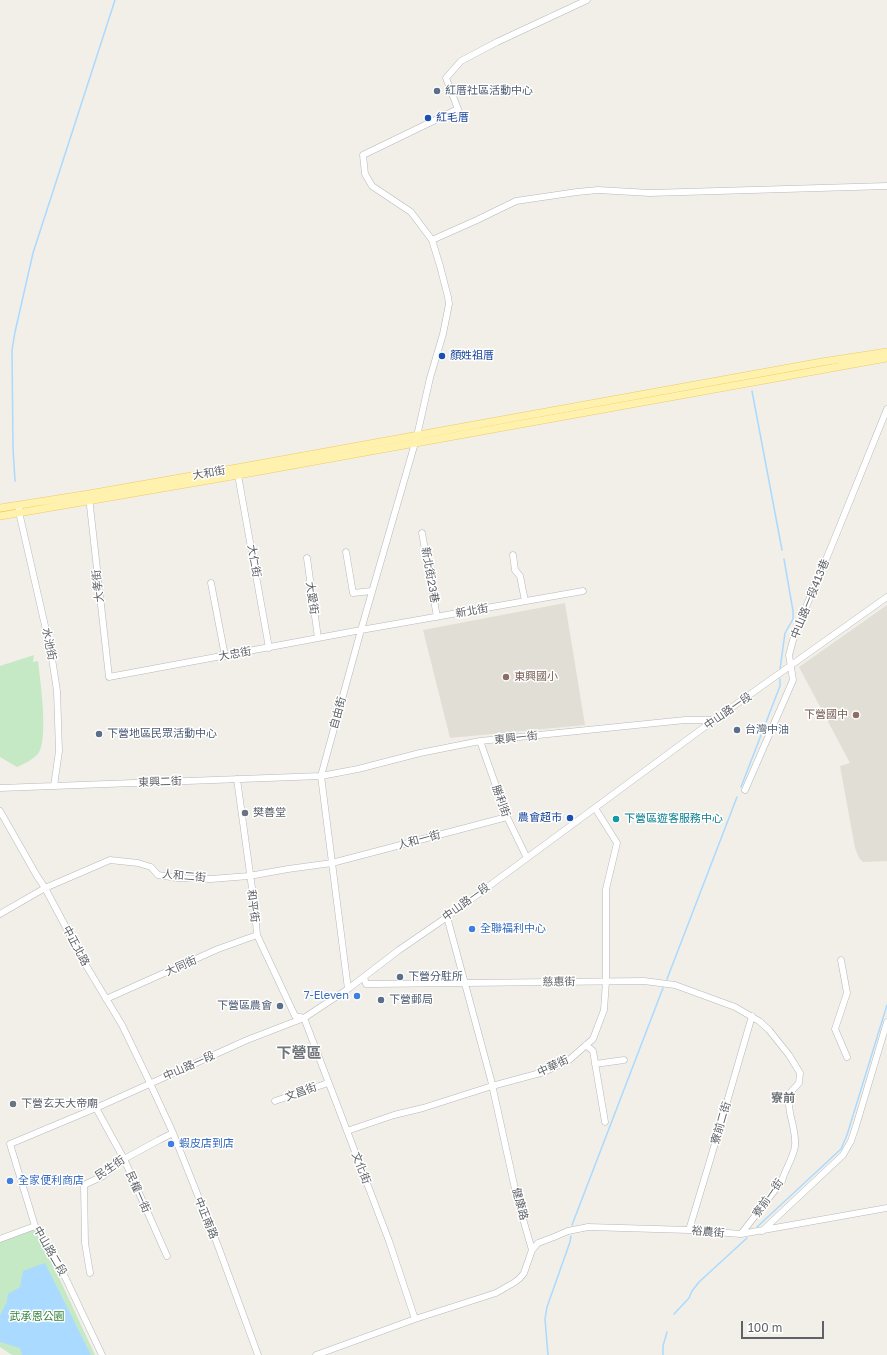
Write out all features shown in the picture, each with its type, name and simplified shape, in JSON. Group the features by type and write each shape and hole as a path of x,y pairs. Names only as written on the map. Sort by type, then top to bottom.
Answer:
{"main road":[{"name":"大和街","path":"89,497 417,436 887,352"},
{"name":"大和街","path":"0,508 19,508 238,475 887,358"},
{"name":"大和街","path":"0,516 19,508"}],"street":[{"name":"自由街","path":"348,989 321,776 417,436 430,378 443,334 449,304 432,240 411,212 372,186 365,174 363,155 458,108 446,78 461,61 497,42 587,0"},
{"path":"432,240 516,202 577,192 598,190 650,193 887,186"},
{"name":"中山路一段413巷","path":"745,790 793,680 789,655 795,633 887,410"},
{"name":"大仁街","path":"238,475 269,648"},
{"name":"大孝街","path":"89,497 109,677"},
{"name":"水池街","path":"19,508 51,652 57,691 59,751 54,786"},
{"name":"新北街23巷","path":"422,533 437,617"},
{"path":"346,552 353,592 372,591"},
{"path":"513,555 516,570 520,576 525,602"},
{"name":"大愛街","path":"307,558 318,638"},
{"path":"211,583 225,656"},
{"name":"新北街","path":"361,630 583,591"},
{"name":"中山路一段","path":"10,1144 96,1108 247,1040 304,1018 364,978 399,950 447,917 714,720 887,598"},
{"name":"大忠街","path":"109,677 361,630"},
{"name":"東興一街","path":"321,776 480,741 685,720 714,720"},
{"name":"勝利街","path":"480,741 506,817 527,858"},
{"name":"東興二街","path":"0,788 321,776"},
{"name":"和平街","path":"237,779 257,935 295,1016 304,1018"},
{"name":"中華街","path":"347,1131 394,1115 423,1108 492,1086 544,1072 569,1060 592,1039 604,1010 606,981 606,886 617,843 595,808"},
{"name":"中正北路","path":"0,811 125,1030 150,1083"},
{"name":"人和一街","path":"332,863 506,817"},
{"name":"人和二街","path":"0,914 45,888 110,860 138,863 151,867 158,875 177,878 211,879 249,876 332,863"},
{"name":"健康路","path":"447,917 492,1086 517,1198 532,1250"},
{"name":"大同街","path":"106,999 218,949 257,935"},
{"path":"841,960 847,993 835,1029 847,1057"},
{"name":"慈惠街","path":"364,978 366,984 644,981 668,984 735,1007 752,1016"},
{"name":"寮前二街","path":"689,1230 752,1016"},
{"name":"寮前一街","path":"741,1234 782,1181 793,1158 796,1144 788,1095 799,1083 800,1073 789,1055 769,1030 752,1016"},
{"name":"文化街","path":"304,1018 389,1241 415,1319"},
{"path":"762,1231 843,1155 851,1141 856,1126 887,1022"},
{"path":"586,1044 593,1051 605,1122"},
{"path":"595,1064 624,1060"},
{"name":"中正南路","path":"150,1083 173,1133 218,1246 258,1355"},
{"name":"文昌街","path":"275,1102 328,1083"},
{"name":"民權一街","path":"96,1108 124,1159 167,1256"},
{"name":"民生街","path":"90,1273 85,1242 84,1185 102,1176 124,1159 173,1133"},
{"name":"中山路二段","path":"10,1144 35,1226 41,1233 66,1279 102,1355"},
{"name":"裕農街","path":"532,1250 538,1243 554,1236 588,1228 689,1230 741,1234 887,1208"},
{"path":"0,1239 35,1226"},
{"path":"316,1355 415,1319 496,1293 515,1282 524,1273 532,1250"}],"shaded area":[{"name":"東興國小","path":"565,603 585,725 450,738 423,630"},
{"name":"下營國中","path":"887,605 887,861 863,862 859,858 855,848 840,766 850,763 799,667"}],"green space":[{"path":"34,655 33,662 38,661 43,709 43,736 38,754 28,762 17,767 0,757 0,666"},
{"name":"武承恩公園","path":"35,1226 95,1355 12,1355 0,1347 0,1239"}],"water":[{"name":"武承恩公園","path":"45,1263 91,1355 22,1355 20,1348 0,1342 0,1315 7,1302 8,1294 20,1287 23,1271"}],"waterway":[{"path":"15,481 13,448 12,350 15,332 33,253 115,0"},
{"path":"752,391 782,550"},
{"path":"780,669 785,633 793,619 784,559"},
{"path":"741,787 780,686 780,679"},
{"path":"667,979 737,797"},
{"path":"572,1225 663,988"},
{"path":"757,1227 841,1149 847,1135 887,1005"},
{"path":"548,1355 545,1319 547,1307 571,1236"},
{"path":"674,1314 689,1298 699,1282 747,1238"},
{"path":"663,1355 663,1346 667,1332"}],"place":[{"name":"紅厝社區活動中心","path":"437,91"},
{"name":"紅毛厝","path":"428,118"},
{"name":"顏姓祖厝","path":"442,356"},
{"name":"東興國小","path":"506,677"},
{"name":"下營國中","path":"856,715"},
{"name":"台灣中油","path":"737,730"},
{"name":"下營地區民眾活動中心","path":"99,734"},
{"name":"樊善堂","path":"245,813"},
{"name":"農會超市","path":"570,818"},
{"name":"下營區遊客服務中心","path":"616,819"},
{"name":"全聯福利中心","path":"472,929"},
{"name":"下營分駐所","path":"400,977"},
{"name":"7-Eleven","path":"357,996"},
{"name":"下營郵局","path":"381,1000"},
{"name":"下營區農會","path":"280,1006"},
{"name":"下營玄天大帝廟","path":"13,1104"},
{"name":"蝦皮店到店","path":"171,1144"},
{"name":"全家便利商店","path":"10,1181"}],"district":[{"name":"下營區","path":"299,1053"},
{"name":"寮前","path":"783,1098"}]}
